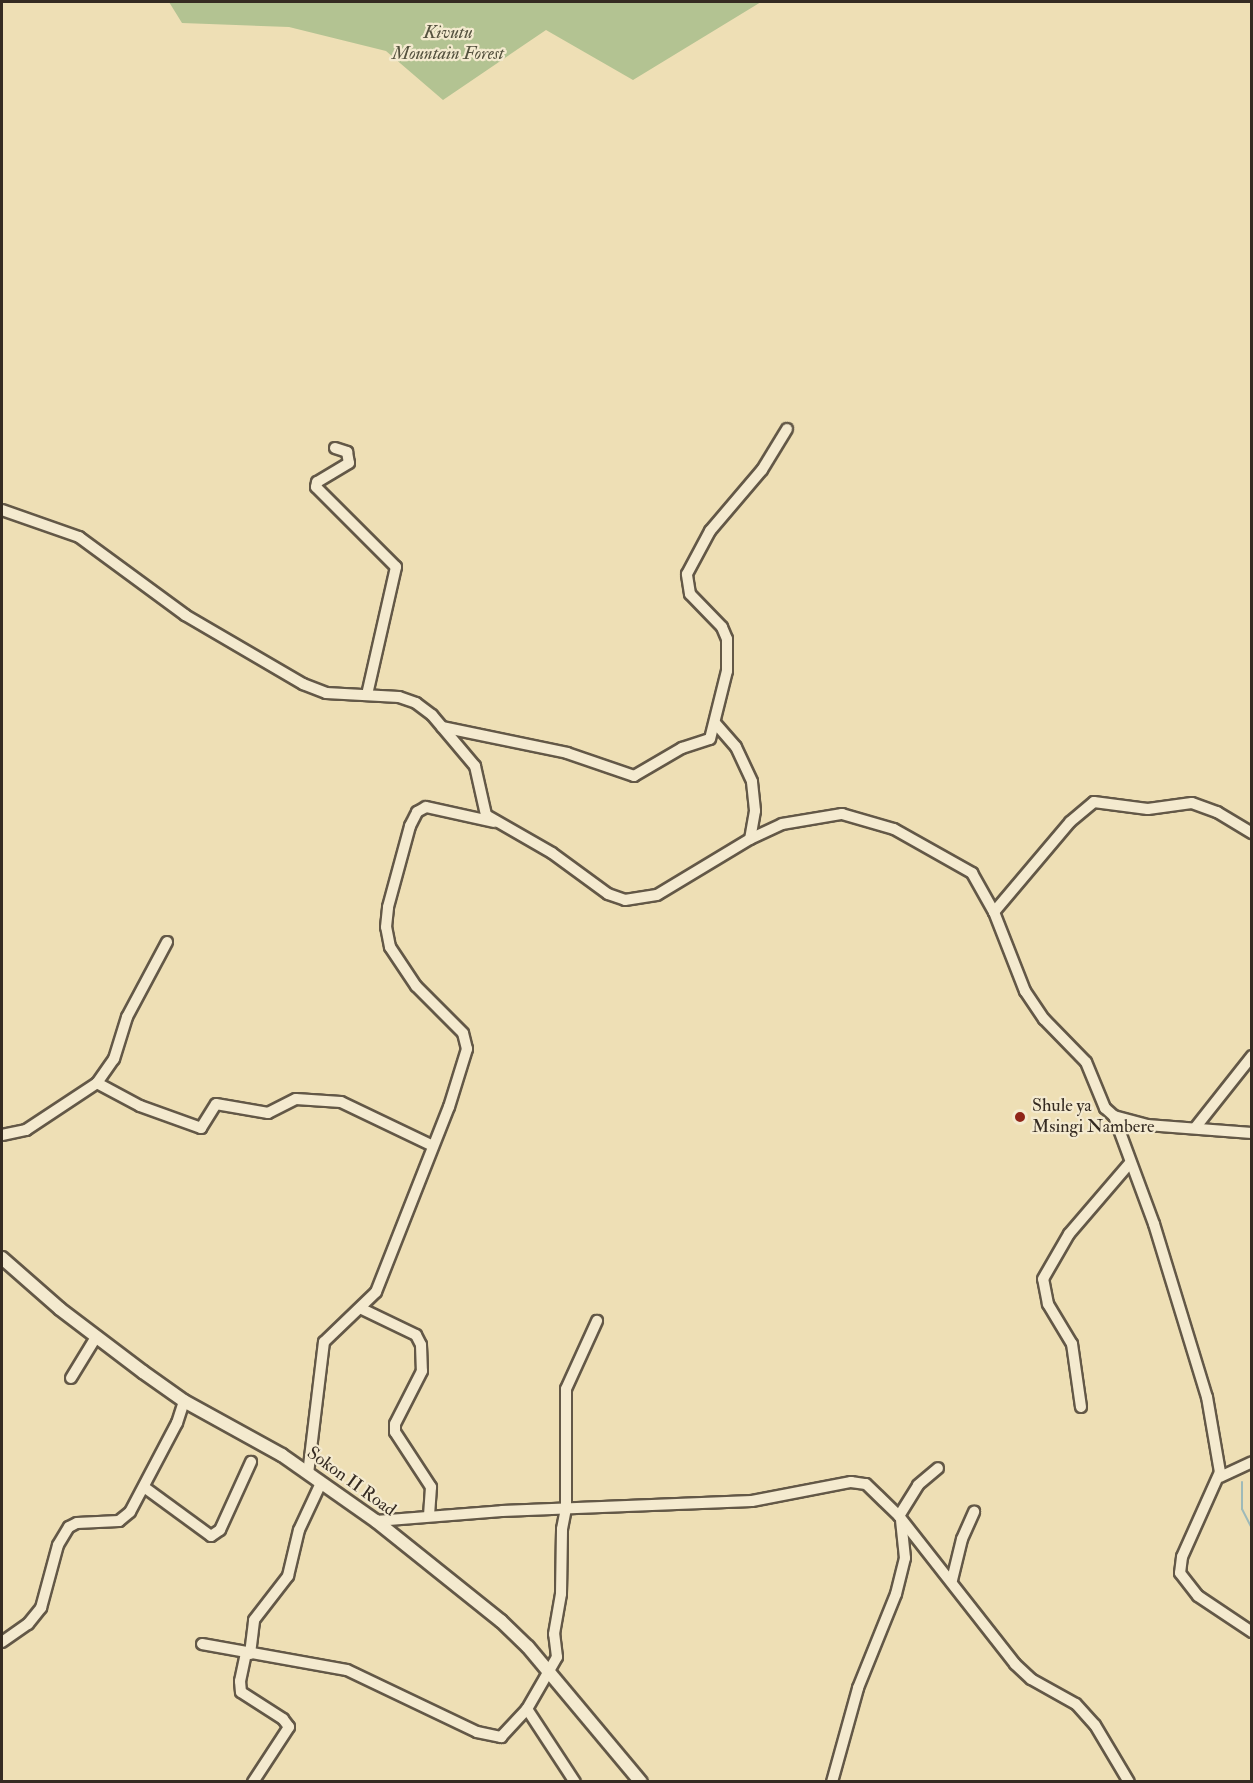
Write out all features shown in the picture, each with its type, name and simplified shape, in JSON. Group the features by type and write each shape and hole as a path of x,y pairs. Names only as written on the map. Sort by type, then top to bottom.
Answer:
{"street":[{"path":"441,727 567,753 634,776 682,748 710,739 716,724 727,670 727,635 690,594 687,574 710,531 762,470 787,429"},
{"path":"335,448 347,452 349,463 317,482 316,487 396,567 367,695"},
{"path":"2,510 79,537 185,615 303,684 326,693 399,697 416,703 476,766 483,809 496,822 552,854 608,894 631,901 657,895 750,839 804,819 855,816 894,828 961,864 972,873 994,912 1025,991 1044,1019 1086,1062 1105,1108 1114,1116 1131,1123 1251,1133"},
{"path":"716,724 736,747 752,782 755,812 750,839"},
{"path":"994,912 1070,822 1094,802 1148,809 1192,803 1217,812 1251,833"},
{"path":"308,1474 324,1342 362,1309 376,1292 462,1067 467,1040 394,956 386,927 388,907 410,826 421,809 496,822"},
{"path":"2,1135 26,1130 97,1083 114,1059 127,1017 167,942"},
{"path":"1195,1128 1251,1056"},
{"path":"97,1083 140,1106 201,1128 216,1104 268,1113 296,1099 341,1102 433,1146"},
{"path":"1114,1116 1129,1164 1154,1224 1208,1397 1220,1477 1179,1568 1198,1596 1251,1632"},
{"path":"1081,1407 1072,1344 1048,1304 1043,1279 1069,1234 1129,1164"},
{"name":"Sokon II Road","path":"2,1258 96,1337 184,1401 252,1435 376,1521 501,1621 550,1673 641,1782"},
{"path":"362,1309 416,1335 421,1345 422,1371 395,1424 395,1432 431,1487 429,1516"},
{"path":"202,1644 347,1670 493,1737 501,1737 527,1709 550,1673 557,1657 554,1629 561,1601 562,1529 567,1509 566,1389 597,1322"},
{"path":"70,1378 96,1337"},
{"path":"2,1642 28,1624 41,1608 62,1534 77,1523 123,1519 144,1487 184,1401"},
{"path":"144,1487 210,1536 220,1530 251,1462"},
{"path":"1220,1477 1251,1462"},
{"path":"832,1782 858,1688 896,1594 905,1558 900,1518 918,1485 938,1468"},
{"path":"376,1521 429,1516 752,1501 859,1482 876,1490 952,1580 1015,1664 1030,1679 1076,1704 1095,1725 1128,1782"},
{"path":"253,1782 289,1727 283,1719 241,1692 240,1681 254,1620 288,1576 299,1530 321,1484"},
{"path":"952,1580 962,1539 974,1512"},
{"path":"527,1709 575,1782"}],"green space":[{"name":"Kivutu Mountain Forest","path":"169,2 761,2 633,80 546,30 443,100 386,51 289,27 182,23"}],"waterway":[{"path":"1242,1482 1242,1509 1252,1529"}],"place":[{"name":"Shule ya Msingi Nambere","path":"1020,1117"}]}
